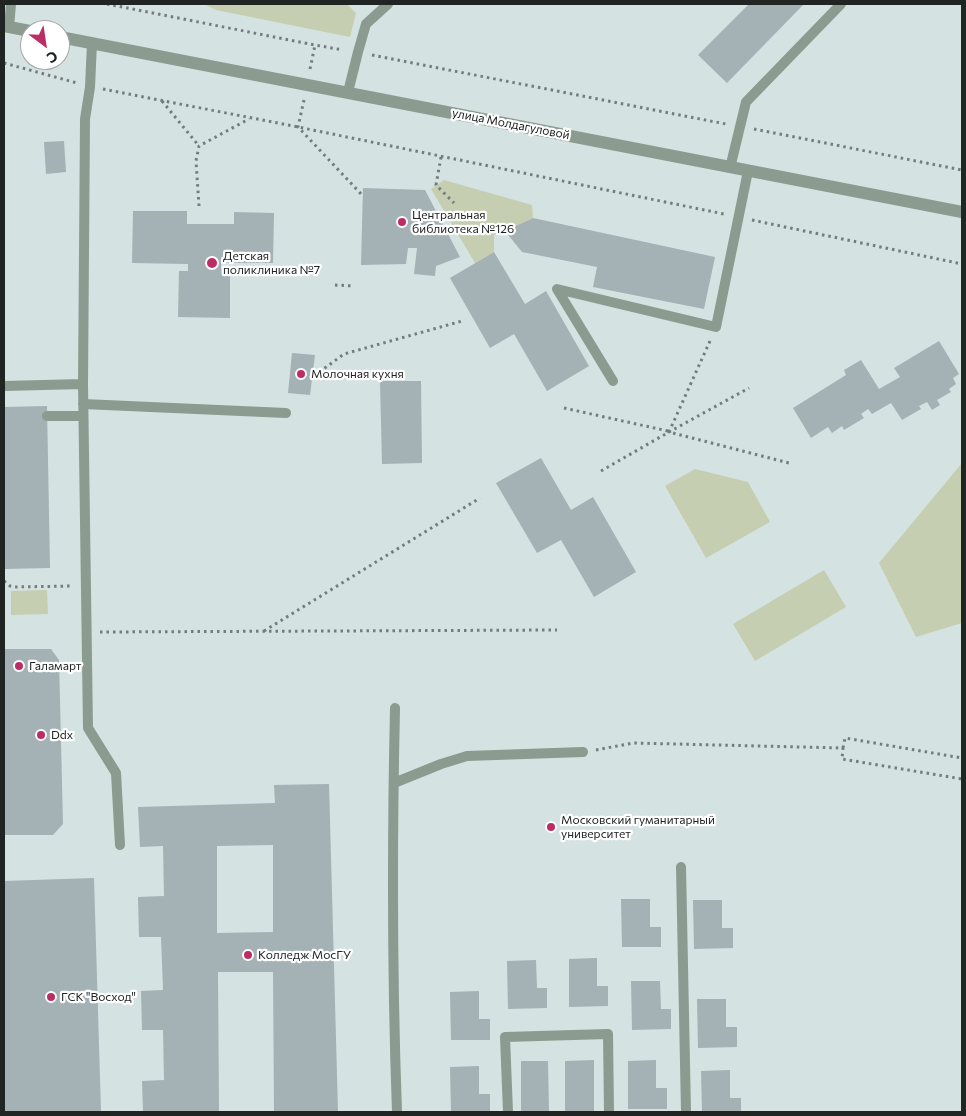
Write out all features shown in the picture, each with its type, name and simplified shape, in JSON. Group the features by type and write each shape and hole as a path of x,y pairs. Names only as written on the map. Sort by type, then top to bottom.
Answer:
{"street":[{"path":"6,27 20,29"},
{"name":"улица Молдагуловой","path":"70,39 962,212"}],"lane":[{"path":"6,27 11,4"},
{"path":"348,92 366,24 388,4"},
{"path":"730,168 746,102 841,4"},
{"path":"92,43 90,87 85,119 83,384 88,728 116,772 120,845"},
{"path":"613,381 557,289 716,327 748,171"},
{"path":"4,386 83,384"},
{"path":"83,404 286,413"},
{"path":"48,416 83,416"},
{"path":"396,708 394,783 394,1028 397,1112"},
{"path":"394,783 440,764 467,756 583,752"},
{"path":"681,867 686,1112"},
{"path":"508,1112 505,1037 608,1034 609,1112"}],"path":[{"path":"107,4 962,170"},
{"path":"4,63 90,87 298,127 962,264"},
{"path":"162,101 199,146"},
{"path":"199,146 249,118"},
{"path":"298,127 363,196"},
{"path":"199,146 196,162 199,206"},
{"path":"441,157 436,185 454,204"},
{"path":"335,285 354,286"},
{"path":"314,376 344,354 462,321"},
{"path":"669,432 716,327"},
{"path":"601,471 749,388"},
{"path":"564,408 669,432 789,463"},
{"path":"263,631 480,498"},
{"path":"4,581 14,587 86,586"},
{"path":"86,632 557,630"},
{"path":"962,758 845,738 842,759 962,778"},
{"path":"583,752 633,744 843,748"}],"green space":[{"path":"204,4 347,4 356,13 350,37 216,10"},
{"path":"444,180 532,205 533,218 494,235 494,252 475,263 431,189"},
{"path":"962,463 962,623 916,637 879,563"},
{"path":"695,469 748,482 770,522 706,558 665,486"},
{"path":"824,570 846,607 755,661 733,624"},
{"path":"47,590 48,614 11,615 11,591"}],"building":[{"path":"749,4 804,4 727,83 698,55"},
{"path":"64,141 66,172 46,174 44,142"},
{"name":"Центральная библиотека №126","path":"363,188 425,190 460,257 436,266 435,276 414,274 417,248 408,248 406,264 361,265"},
{"path":"133,211 187,211 187,224 234,224 234,212 274,213 273,263 221,263 221,269 230,269 230,318 178,317 179,271 188,271 188,264 132,263"},
{"path":"533,218 715,257 704,309 593,287 597,267 522,252 505,231"},
{"path":"494,252 525,304 546,291 589,366 547,391 514,334 490,348 450,278"},
{"path":"939,341 959,374 953,378 956,384 949,389 951,392 937,400 940,405 932,410 927,402 919,406 921,409 902,420 891,403 872,414 868,409 861,414 864,418 844,430 842,426 832,433 828,427 811,438 793,408 846,375 844,370 861,360 879,389 900,377 894,368"},
{"name":"Молочная кухня","path":"292,353 315,355 310,395 288,393"},
{"path":"380,381 421,381 422,463 382,464"},
{"path":"47,406 50,568 4,569 4,407"},
{"path":"541,458 571,510 593,497 636,572 594,597 561,540 537,553 496,483"},
{"path":"4,649 51,649 59,660 63,824 53,835 4,835"},
{"name":"Колледж МосГУ","path":"329,784 338,1112 274,1112 273,972 218,972 219,1112 143,1112 142,1081 164,1080 163,1030 142,1030 141,991 163,990 161,937 139,937 138,897 164,896 163,846 140,847 138,807 275,803 274,785","holes":["273,845 273,932 217,933 217,846"]},
{"name":"ГСК \"Восход\"","path":"94,878 101,1112 4,1112 4,881"},
{"path":"621,899 650,899 650,927 661,927 661,947 622,947"},
{"path":"693,900 722,900 722,928 733,928 733,948 694,949"},
{"path":"597,958 597,986 608,986 608,1006 569,1007 569,959"},
{"path":"536,960 537,988 547,988 547,1008 508,1009 507,961"},
{"path":"631,981 660,981 661,1009 671,1009 671,1029 632,1030"},
{"path":"479,991 479,1019 490,1019 490,1040 451,1040 450,992"},
{"path":"697,999 726,999 726,1027 737,1027 737,1047 698,1048"},
{"path":"594,1060 594,1112 565,1112 565,1061"},
{"path":"656,1060 656,1088 667,1088 667,1109 628,1109 628,1061"},
{"path":"521,1061 548,1061 549,1112 521,1112"},
{"path":"479,1066 479,1094 490,1094 490,1112 451,1112 450,1067"},
{"path":"730,1070 730,1098 741,1098 741,1112 702,1112 701,1071"}],"place":[{"name":"Центральная библиотека №126","path":"402,222"},
{"name":"Детская поликлиника №7","path":"212,263"},
{"name":"Молочная кухня","path":"301,374"},
{"name":"Галамарт","path":"19,666"},
{"name":"Ddx","path":"41,735"},
{"name":"Московский гуманитарный университет","path":"551,827"},
{"name":"Колледж МосГУ","path":"248,955"},
{"name":"ГСК \"Восход\"","path":"51,997"}]}
